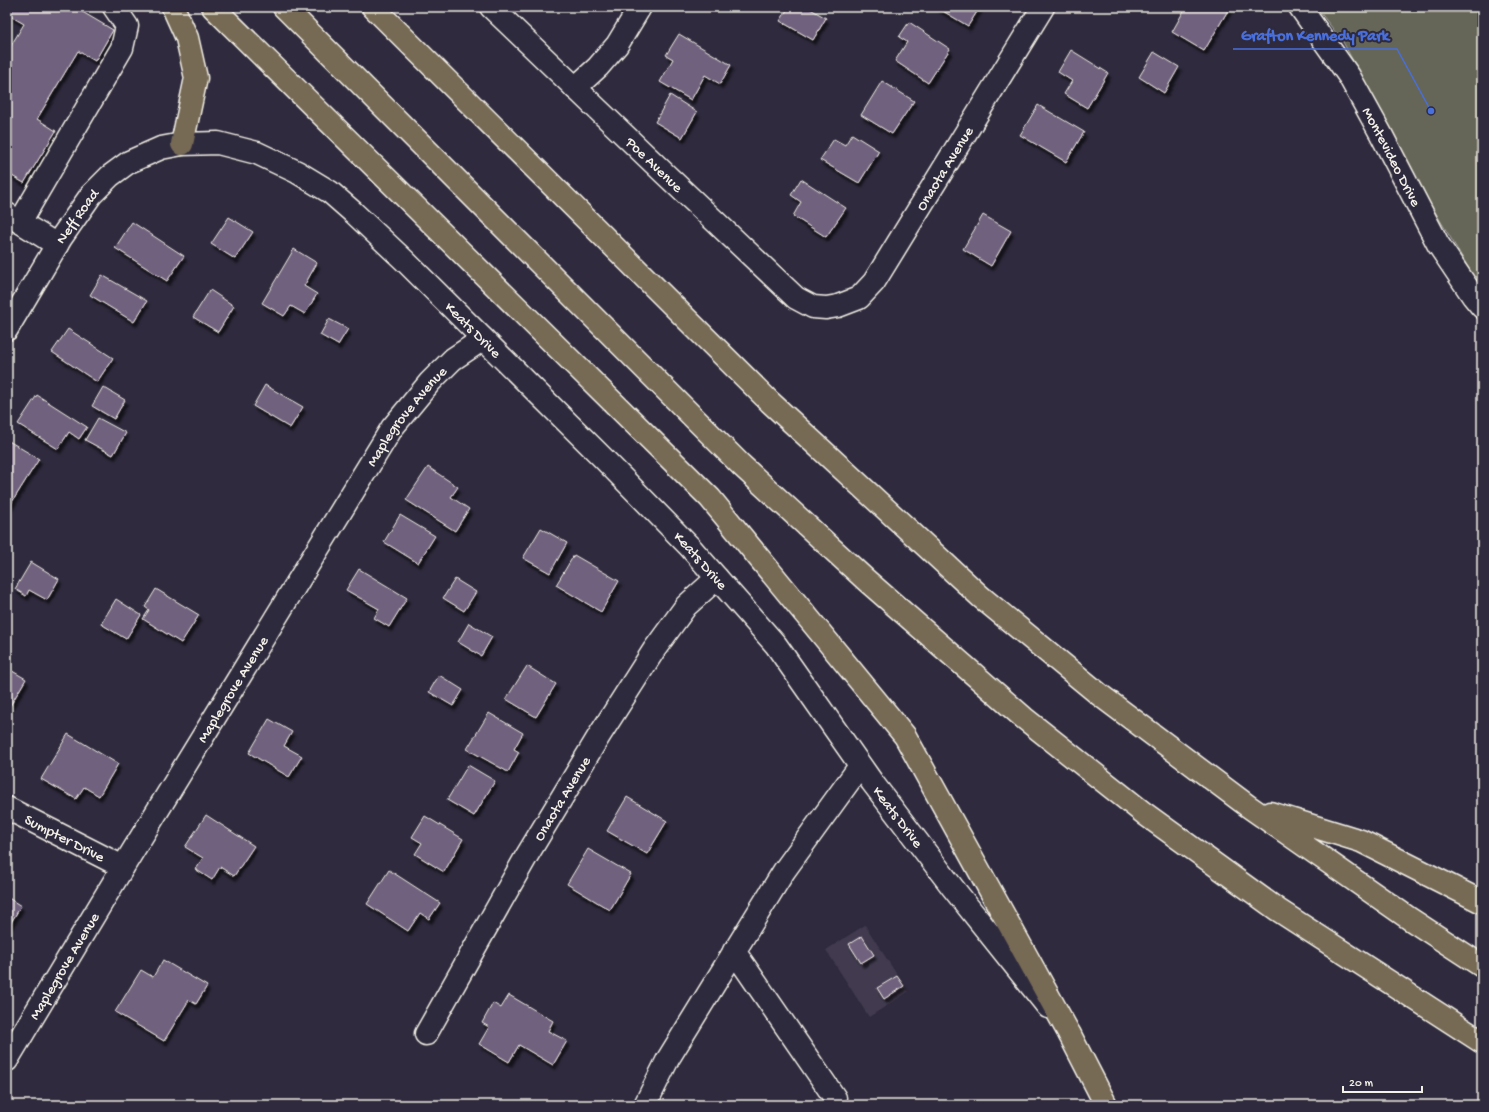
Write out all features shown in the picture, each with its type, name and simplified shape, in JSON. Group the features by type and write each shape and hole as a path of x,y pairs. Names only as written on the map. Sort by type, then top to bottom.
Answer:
{"main road":[{"path":"173,7 187,38 196,78 182,144"},
{"path":"213,7 710,498 905,736 1070,1035"},
{"path":"284,7 741,465 866,580 1024,718 1145,814 1278,910 1482,1042"},
{"path":"373,7 770,402 970,586 1100,695 1248,806 1482,966"},
{"path":"1248,806 1361,842 1482,902"},
{"name":"Keats Drive","path":"1070,1035 1106,1105"}],"street":[{"path":"57,245 13,218 122,48 127,26 114,7"},
{"name":"Poe Avenue","path":"491,7 796,298 813,307 826,308"},
{"path":"575,88 598,67 617,45 640,7"},
{"name":"Onaota Avenue","path":"826,308 838,306 859,298 874,282 1043,7"},
{"name":"Montevideo Drive","path":"1300,7 1349,76 1438,244 1482,307"},
{"name":"Keats Drive","path":"182,144 218,143 257,153 297,172 330,192 404,260 602,456 690,548 776,645 866,774 953,888 1070,1035"},
{"name":"Neff Road","path":"7,329 57,245 91,195 110,176 129,162 161,148 182,144"},
{"name":"Maplegrove Avenue","path":"7,1060 123,867 392,428 430,382 448,364 483,339"},
{"name":"Onaota Avenue","path":"426,1034 526,857 599,736 654,650 686,606 717,578"},
{"path":"645,1105 668,1058 784,871 866,774"},
{"name":"Sumpter Drive","path":"7,808 123,867"},
{"path":"734,951 835,1098"}],"shaded area":[{"path":"865,925 908,992 869,1017 826,950"}],"green space":[{"path":"1316,7 1482,7 1482,285 1474,277 1416,180 1343,42"}],"building":[{"path":"10,7 74,7 113,30 95,61 78,51 37,119 56,131 24,183 7,173 7,52 24,24 7,14"},
{"path":"789,7 807,7 826,18 813,40 780,21"},
{"path":"936,7 980,7 968,26"},
{"path":"1186,7 1230,7 1204,51 1172,32"},
{"path":"909,22 950,49 928,83 895,61 907,42 899,37"},
{"path":"679,34 731,65 720,84 705,75 691,100 660,82 673,59 666,55"},
{"path":"1071,50 1108,73 1087,108 1064,94 1072,81 1058,72"},
{"path":"1154,52 1179,67 1164,93 1139,77"},
{"path":"882,81 914,101 892,134 861,115"},
{"path":"670,95 697,112 682,138 655,122"},
{"path":"1038,105 1084,132 1066,162 1020,135"},
{"path":"852,134 879,151 859,183 820,160 834,139 845,145"},
{"path":"801,179 846,208 826,237 793,216 801,202 791,195"},
{"path":"983,215 1011,231 991,266 963,249"},
{"path":"229,217 253,232 235,259 211,244"},
{"path":"132,222 184,256 167,281 115,248"},
{"path":"294,249 317,263 304,286 317,294 305,314 291,306 284,316 262,303"},
{"path":"102,275 147,301 134,322 90,295"},
{"path":"210,290 234,306 218,332 193,317"},
{"path":"329,319 348,329 338,345 320,335"},
{"path":"68,329 113,358 97,382 52,352"},
{"path":"265,385 303,407 290,428 253,406"},
{"path":"103,387 125,400 114,419 92,406"},
{"path":"37,395 87,427 79,439 69,432 58,449 18,424"},
{"path":"98,418 126,433 113,455 85,440"},
{"path":"7,440 39,459 7,510"},
{"path":"428,467 458,487 451,497 469,509 455,531 406,500"},
{"path":"400,515 435,536 418,563 384,542"},
{"path":"541,528 567,543 550,573 523,558"},
{"path":"574,555 619,581 601,612 556,585"},
{"path":"31,562 59,579 47,600 29,590 26,596 15,589"},
{"path":"359,569 407,598 389,627 374,618 379,609 346,590"},
{"path":"455,579 476,592 464,611 443,598"},
{"path":"156,589 199,615 181,643 143,619 149,610 145,607"},
{"path":"116,599 141,615 126,639 101,624"},
{"path":"469,623 492,637 481,656 458,642"},
{"path":"527,666 556,684 536,717 506,699"},
{"path":"7,668 26,679 7,711"},
{"path":"439,675 463,690 453,706 429,692"},
{"path":"489,713 523,733 514,749 519,752 508,772 467,749"},
{"path":"269,719 292,732 284,746 302,756 289,777 249,753"},
{"path":"68,734 118,764 99,796 84,787 76,799 41,779"},
{"path":"468,765 495,781 474,816 447,800"},
{"path":"627,797 667,821 647,854 607,831"},
{"path":"206,815 254,846 234,876 220,867 212,880 195,869 203,858 185,847"},
{"path":"425,816 463,839 444,872 415,854 422,843 412,837"},
{"path":"588,849 631,874 610,910 567,884"},
{"path":"389,870 440,903 429,919 420,913 408,931 367,904"},
{"path":"7,897 21,906 7,929"},
{"path":"862,936 874,955 861,963 849,944"},
{"path":"163,960 207,986 196,1004 189,1000 164,1041 115,1012 141,970 153,977"},
{"path":"897,976 904,986 884,999 877,988"},
{"path":"509,995 553,1021 548,1031 567,1041 553,1065 519,1045 509,1062 479,1044 489,1027 482,1023 493,1003 501,1008"}],"place":[{"name":"Grafton Kennedy Park","path":"1431,111"}]}
